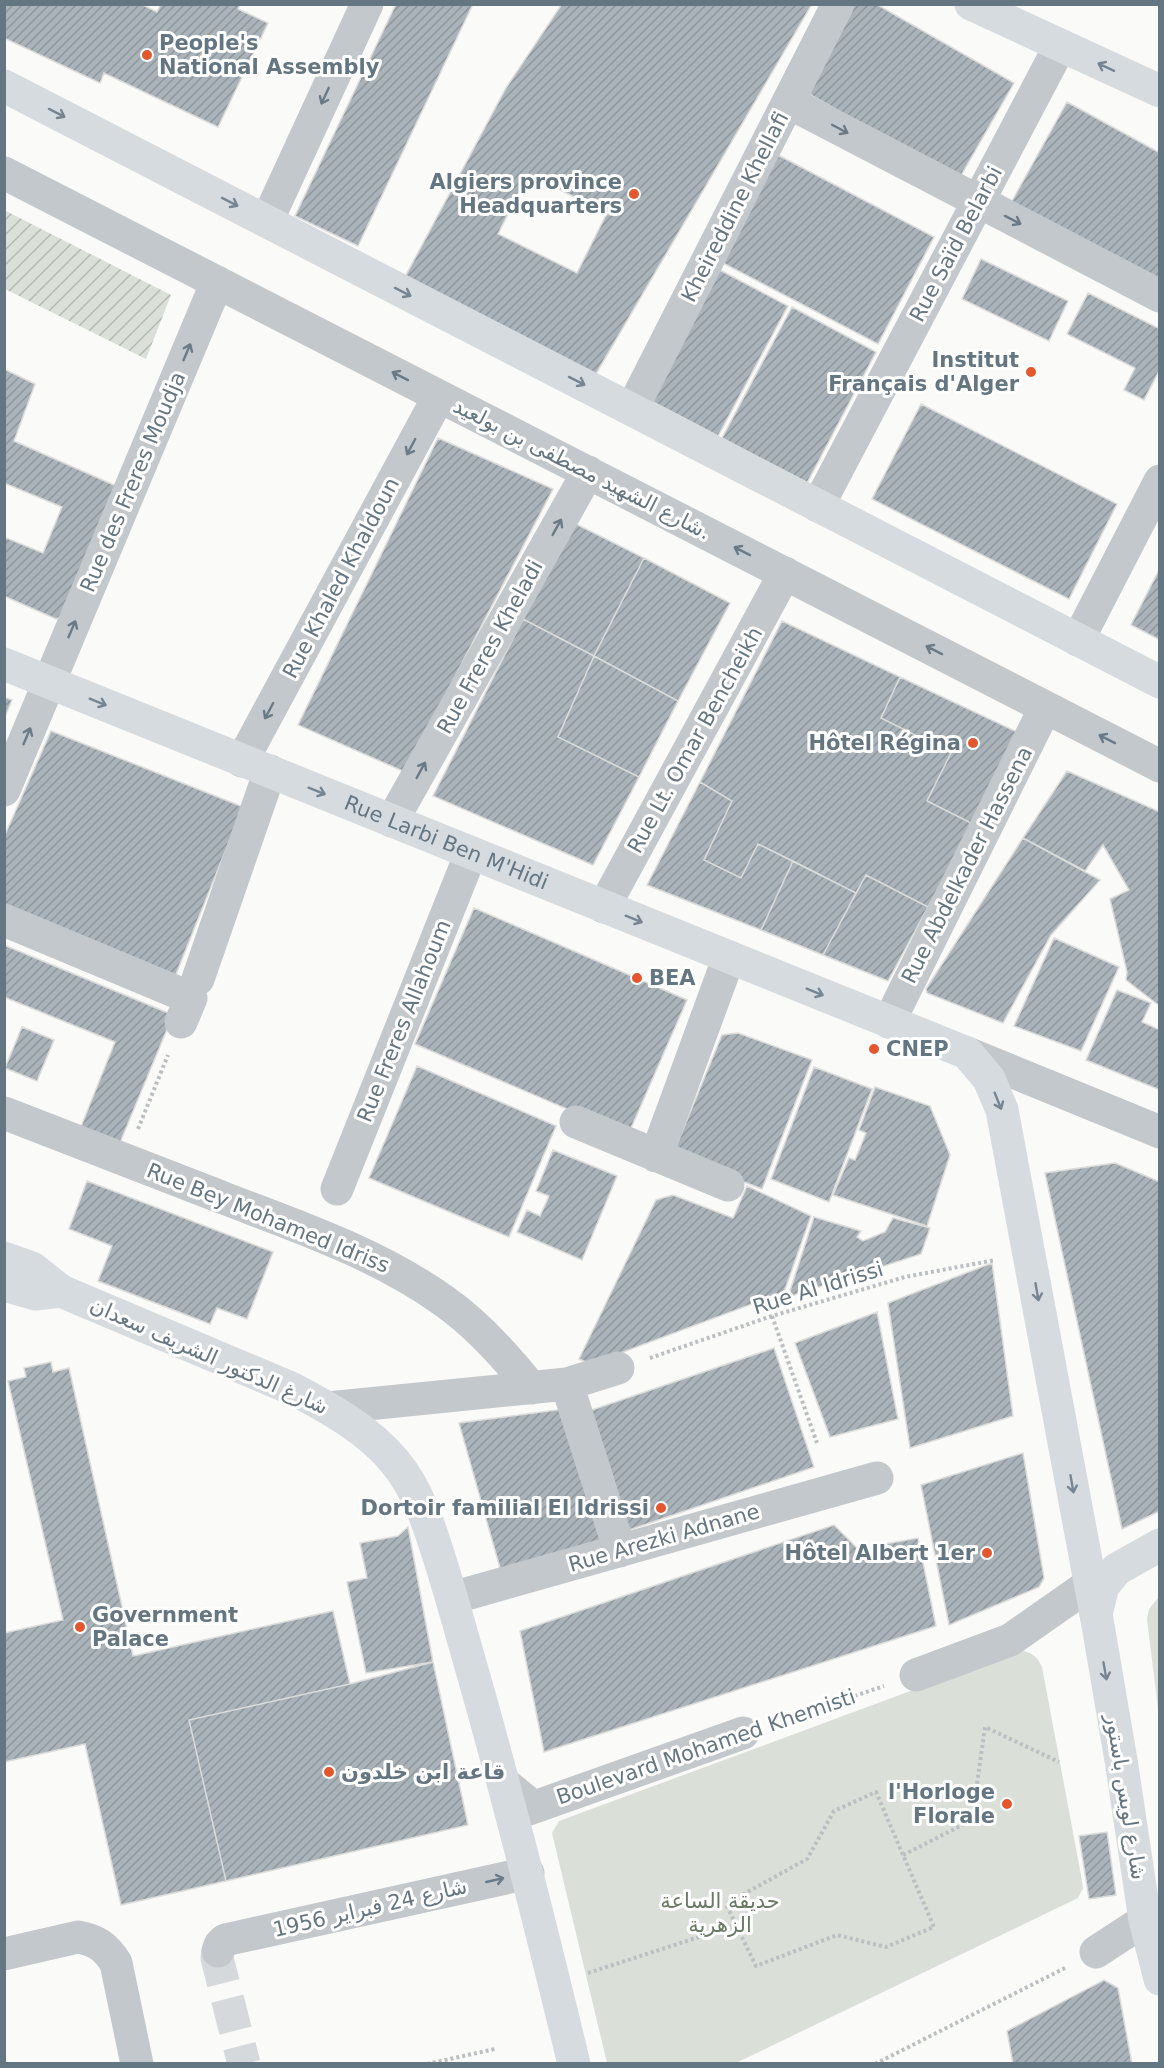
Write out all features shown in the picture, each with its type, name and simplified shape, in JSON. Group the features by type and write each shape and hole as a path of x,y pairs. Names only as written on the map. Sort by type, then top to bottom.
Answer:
{"main road":[{"path":"971,4 1160,91"},
{"path":"4,86 1160,681"},
{"name":"Rue Larbi Ben M'Hidi","path":"4,664 967,1053"},
{"name":"شارع لويس باستور","path":"967,1053 989,1078 1002,1110 1152,1916 1160,1979"},
{"path":"4,1258 32,1268 61,1291"},
{"path":"4,1285 34,1294 61,1291"},
{"name":"شارغ الدكتور الشريف سعدان","path":"61,1291 248,1369 328,1408 367,1436 395,1462 417,1495 452,1598 505,1784 574,2064"},
{"path":"1093,1599 1117,1569 1160,1545"}],"street":[{"path":"267,221 367,4"},
{"name":"Kheireddine Khellafi","path":"632,409 838,4"},
{"name":"Rue Saïd Belarbi","path":"818,506 1060,46"},
{"path":"788,102 1160,296"},
{"name":"شارع الشهيد مصطفى بن بولعيد.","path":"4,173 1160,766"},
{"name":"Rue des Freres Moudja","path":"4,790 217,282"},
{"name":"Rue Khaled Khaldoun","path":"190,1000 256,766 439,396"},
{"name":"Rue Freres Kheladi","path":"392,821 588,472"},
{"path":"1078,640 1160,481"},
{"name":"Rue Lt. Omar Bencheikh","path":"604,907 785,573"},
{"name":"Rue Abdelkader Hassena","path":"888,1022 1046,708"},
{"name":"Rue Freres Allahoum","path":"337,1188 471,853"},
{"path":"4,921 190,1000"},
{"path":"656,1156 729,957"},
{"path":"967,1053 1160,1132"},
{"name":"Rue Bey Mohamed Idriss","path":"4,1113 320,1235 400,1272 469,1320 499,1349 531,1388"},
{"path":"576,1122 728,1185"},
{"path":"328,1408 567,1384 618,1368"},
{"path":"567,1384 620,1551"},
{"name":"Rue Arezki Adnane","path":"452,1598 877,1478"},
{"path":"916,1675 1010,1640 1093,1599"},
{"name":"Boulevard Mohamed Khemisti","path":"505,1784 526,1802 529,1809 743,1733"},
{"name":"شارع 24 فبراير 1956","path":"218,1951 225,1940 528,1873"},
{"path":"1096,1952 1152,1916"},
{"path":"4,1954 78,1937 101,1944 116,1963 137,2064"}],"path":[{"path":"125,1160 190,1000"},
{"name":"Rue Al Idrissi","path":"618,1368 772,1316 904,1277 1030,1253"},
{"path":"772,1316 818,1443"},
{"name":"Boulevard Mohamed Khemisti","path":"743,1733 916,1675"},
{"path":"903,1855 972,1820 985,1727 1059,1762"},
{"path":"876,1792 934,1927 886,1947 837,1935 756,1966 736,1925 726,1904 807,1859 834,1811 876,1792"},
{"path":"584,1974 736,1925"},
{"path":"875,2064 1096,1952"},
{"path":"427,2064 495,2049"}],"green space":[{"path":"4,210 171,295 146,359 5,289"},
{"path":"1159,1597 1159,1717 1147,1619 1149,1609"},
{"name":"حديقة الساعة الزهرية","path":"1024,1651 1035,1657 1042,1667 1081,1875 1083,1888 1078,1898 736,2063 607,2063 552,1833 559,1821 1013,1653"}],"building":[{"name":"People's National Assembly","path":"4,4 141,4 157,12 161,4 240,4 238,9 268,23 218,127 104,73 100,83 4,38"},
{"path":"396,4 473,4 358,246 295,216"},
{"name":"Algiers province Headquarters","path":"562,4 812,4 593,379 405,277 506,88","holes":["528,174 607,213 577,273 498,234"]},
{"path":"848,4 876,4 1014,83 959,179 800,89"},
{"path":"1067,102 1160,153 1160,287 1007,210"},
{"path":"778,155 934,237 878,344 721,262"},
{"path":"981,259 1068,301 1049,341 962,299"},
{"path":"703,261 788,306 718,436 634,392"},
{"path":"1088,293 1160,329 1160,369 1144,400 1124,390 1135,368 1067,334"},
{"path":"792,307 876,352 807,483 722,438"},
{"path":"4,369 35,384 14,441 123,489 70,612 56,619 4,596 4,537 43,553 62,507 4,483"},
{"path":"921,404 1117,504 1069,599 872,499"},
{"path":"438,438 553,489 405,772 298,725"},
{"path":"572,522 644,558 594,656 523,619"},
{"path":"644,558 730,603 678,701 594,656"},
{"path":"1160,568 1160,640 1131,625"},
{"path":"523,619 594,656 558,737 639,777 593,865 433,796"},
{"path":"782,621 900,677 881,718 951,753 927,801 973,824 928,907 866,875 856,893 758,844 741,878 704,860 732,801 700,782"},
{"path":"594,656 678,701 639,777 558,737"},
{"name":"Hôtel Régina","path":"900,677 1019,733 973,824 927,801 951,753 881,718"},
{"path":"4,697 12,700 4,719"},
{"path":"51,731 243,807 174,979 4,908 4,837"},
{"path":"1067,771 1160,812 1160,1003 1157,1004 1126,980 1127,972 1110,899 1129,890 1103,845 1085,871 1023,838"},
{"path":"700,782 732,801 704,860 741,878 758,844 793,861 761,930 647,885"},
{"path":"1023,838 1100,880 1051,935 1003,1023 927,993 926,989"},
{"path":"793,861 856,893 823,955 761,930"},
{"path":"866,875 928,907 888,981 823,955"},
{"path":"474,908 687,1000 628,1135 415,1044"},
{"path":"1054,938 1119,967 1081,1051 1014,1026"},
{"path":"4,945 173,1015 119,1145 80,1129 115,1042 4,997"},
{"path":"1117,990 1151,1003 1142,1022 1160,1030 1160,1090 1086,1060"},
{"path":"22,1027 54,1040 37,1081 5,1068"},
{"path":"738,1033 812,1060 762,1189 673,1154 722,1035"},
{"path":"417,1066 556,1126 509,1237 369,1178"},
{"path":"814,1067 872,1089 829,1202 771,1179"},
{"path":"875,1087 930,1106 950,1155 927,1226 833,1195 849,1158 855,1160 866,1133 859,1130"},
{"path":"553,1150 617,1176 582,1260 517,1232 527,1210 540,1216 549,1196 536,1191"},
{"path":"1115,1163 1160,1182 1160,1511 1122,1529 1045,1173"},
{"path":"87,1181 273,1252 247,1319 217,1308 210,1324 98,1281 112,1246 69,1229"},
{"path":"747,1186 811,1216 784,1292 591,1364 579,1359 656,1200 673,1195 733,1218"},
{"path":"814,1217 861,1231 857,1237 863,1241 885,1232 893,1218 930,1228 921,1254 788,1297"},
{"path":"992,1263 1013,1416 910,1448 888,1303"},
{"path":"877,1312 898,1419 830,1437 795,1343"},
{"path":"774,1348 814,1467 626,1531 586,1412"},
{"name":"Government Palace","path":"51,1362 53,1372 69,1368 133,1656 333,1611 350,1684 189,1720 226,1881 121,1905 85,1744 4,1762 4,1633 63,1620 8,1381 26,1377 24,1368"},
{"path":"564,1409 609,1544 502,1575 459,1423"},
{"name":"Hôtel Albert 1er","path":"1023,1453 1044,1578 1039,1587 949,1625 921,1485"},
{"path":"834,1525 858,1549 918,1538 936,1626 544,1752 520,1631"},
{"path":"408,1527 433,1662 366,1673 347,1582 367,1578 360,1543 398,1536"},
{"name":"قاعة ابن خلدون","path":"433,1662 468,1825 226,1881 189,1720 350,1684"},
{"path":"1107,1832 1116,1895 1089,1899 1079,1836"},
{"path":"1104,1980 1118,1988 1132,2064 1013,2064 1007,2031"}],"tunnel":[{"path":"218,1951 217,1958 244,2064"}],"place":[{"name":"People's National Assembly","path":"147,55"},
{"name":"Algiers province Headquarters","path":"634,194"},
{"name":"Institut Français d'Alger","path":"1031,372"},
{"name":"Hôtel Régina","path":"973,743"},
{"name":"BEA","path":"637,978"},
{"name":"CNEP","path":"874,1049"},
{"name":"Dortoir familial El Idrissi","path":"661,1508"},
{"name":"Hôtel Albert 1er","path":"987,1553"},
{"name":"Government Palace","path":"80,1627"},
{"name":"قاعة ابن خلدون","path":"329,1772"},
{"name":"l'Horloge Florale","path":"1007,1804"}]}
